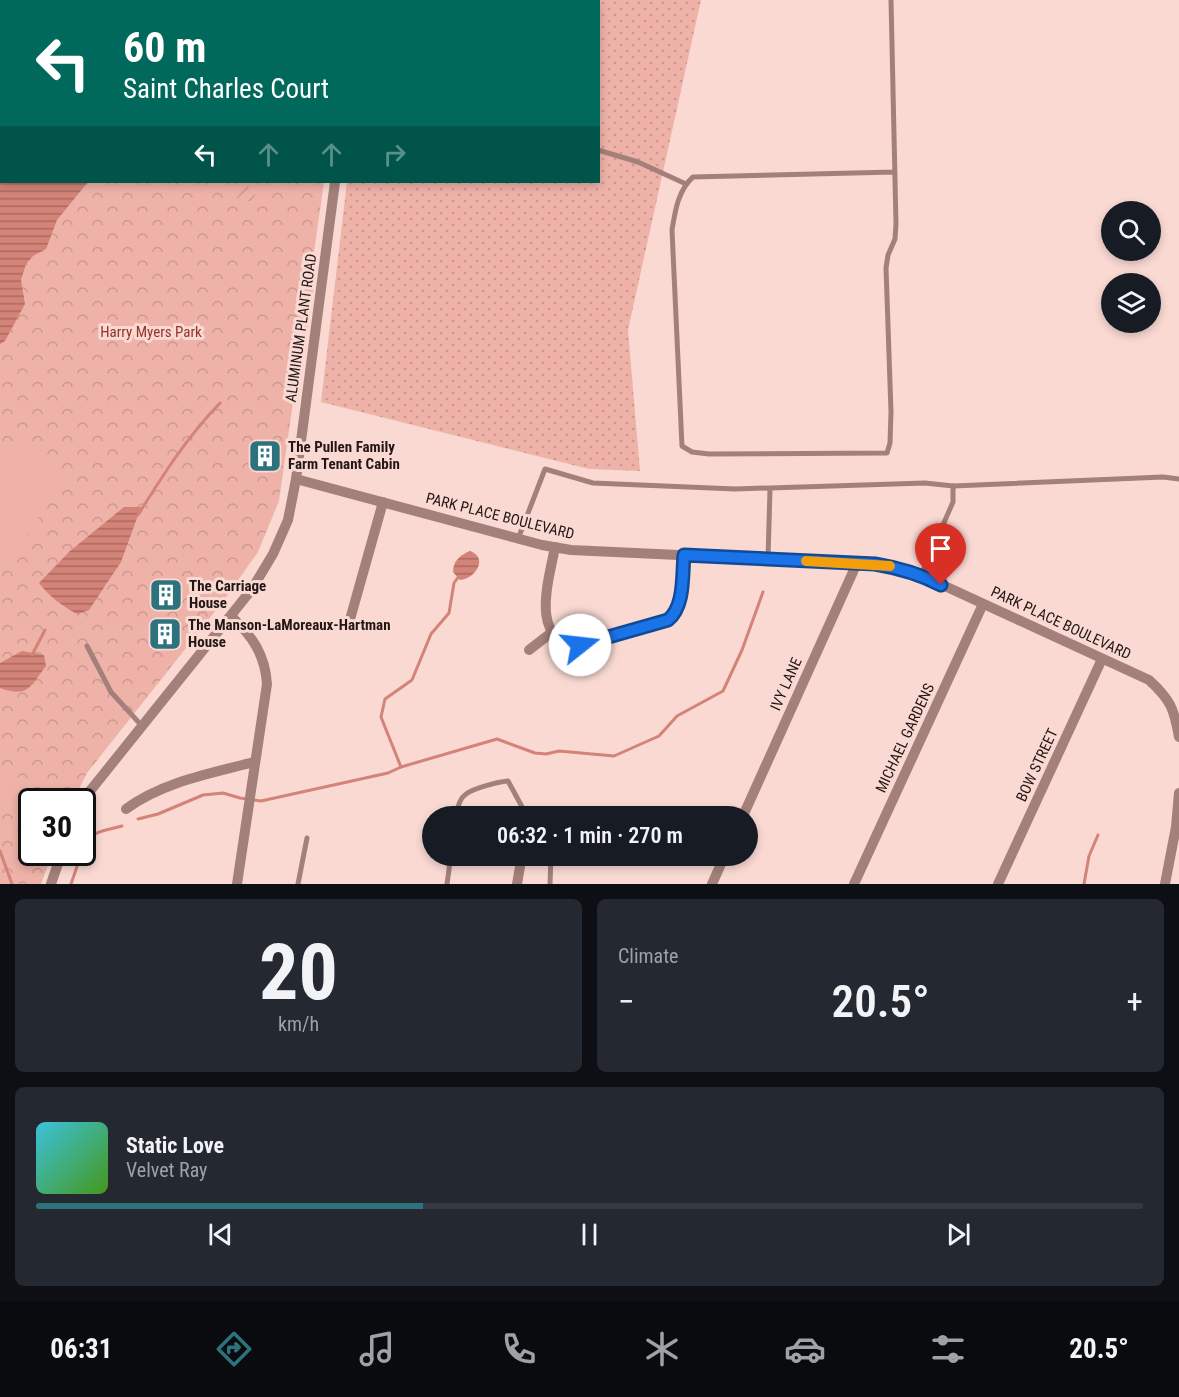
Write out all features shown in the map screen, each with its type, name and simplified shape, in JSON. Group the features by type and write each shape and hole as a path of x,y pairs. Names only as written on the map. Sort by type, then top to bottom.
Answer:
{"street":[{"name":"ALUMINUM PLANT ROAD","path":"92,788 252,589 273,554 288,520 296,479 335,183"},
{"name":"PARK PLACE BOULEVARD","path":"296,479 518,539 571,550 858,563 894,567 921,575 1149,680 1166,695 1176,709 1179,737"},
{"path":"349,623 383,502"},
{"path":"555,547 545,616 551,633 561,642 580,645 668,620 679,607 684,555"},
{"name":"IVY LANE","path":"748,806 858,563"},
{"name":"MICHAEL GARDENS","path":"854,884 983,604"},
{"path":"231,616 253,639 266,670 266,696 237,884"},
{"path":"529,650 551,633"},
{"name":"BOW STREET","path":"998,884 1102,659"},
{"path":"126,809 138,801 182,782 254,762"},
{"path":"1165,884 1176,827 1179,793"},
{"path":"51,884 57,866"},
{"path":"517,884 520,866"},
{"path":"712,884 720,866"}],"lane":[{"path":"891,0 895,172 895,239 888,255 886,268 891,411 890,443 887,453 709,454 692,452 682,446 672,230 676,210 686,184 693,177 895,172"},
{"path":"600,151 638,162 686,184"},
{"path":"518,539 545,469 593,483 770,489 925,483 953,486 1163,477 1179,479"},
{"path":"921,575 952,502 953,486"},
{"path":"768,559 770,489"},
{"path":"87,646 111,692 142,726"},
{"path":"458,806 465,794 499,782 508,782 521,806"},
{"path":"298,884 307,838"},
{"path":"447,884 449,866"},
{"path":"550,884 551,866"}],"green space":[{"path":"600,0 701,0 628,330 640,471 589,469 321,402 347,183 600,183"},
{"name":"Harry Myers Park","path":"0,183 324,183 311,273 316,272 303,358 299,360 279,501 258,552 224,600 87,773 80,788 18,788 18,866 48,866 41,884 0,884"},
{"path":"239,185 256,188 254,202 237,199"},
{"path":"0,443 36,452 67,474 17,550 9,556 0,553"},
{"path":"3,765 31,788 18,788 18,814 0,798 0,768"}],"shaded area":[{"path":"0,183 87,183 57,220 46,249 33,256 26,264 21,280 25,304 5,341 0,344"},
{"path":"124,507 141,507 121,562 89,610 77,614 56,600 39,583 70,551"},
{"path":"470,551 479,558 478,568 471,576 460,580 453,572 454,565 460,557"},
{"path":"22,651 44,655 46,666 28,689 17,692 0,688 0,663"}],"waterway":[{"path":"138,515 186,443 220,403"},
{"path":"401,767 381,717 385,699 412,680 431,634 449,613 454,583 459,576"},
{"path":"138,819 158,814 203,795 223,793 261,801 388,773 401,767 497,739 535,753 546,754 559,751 614,756 659,736 677,716 723,691 742,650 763,592"},
{"path":"32,655 45,630"},
{"path":"96,834 122,826"},
{"path":"1084,884 1089,856 1098,835"},
{"path":"0,851 12,884"},
{"path":"71,884 77,866"}],"slow traffic":[{"path":"806,561 890,566"}],"place":[{"name":"The Pullen Family Farm Tenant Cabin","path":"265,456"},
{"name":"The Carriage House","path":"166,595"},
{"name":"The Manson-LaMoreaux-Hartman House","path":"165,634"}],"route":[{"path":"580,645 668,620 675,615 679,607 684,555 875,564 921,575 941,585"}]}
